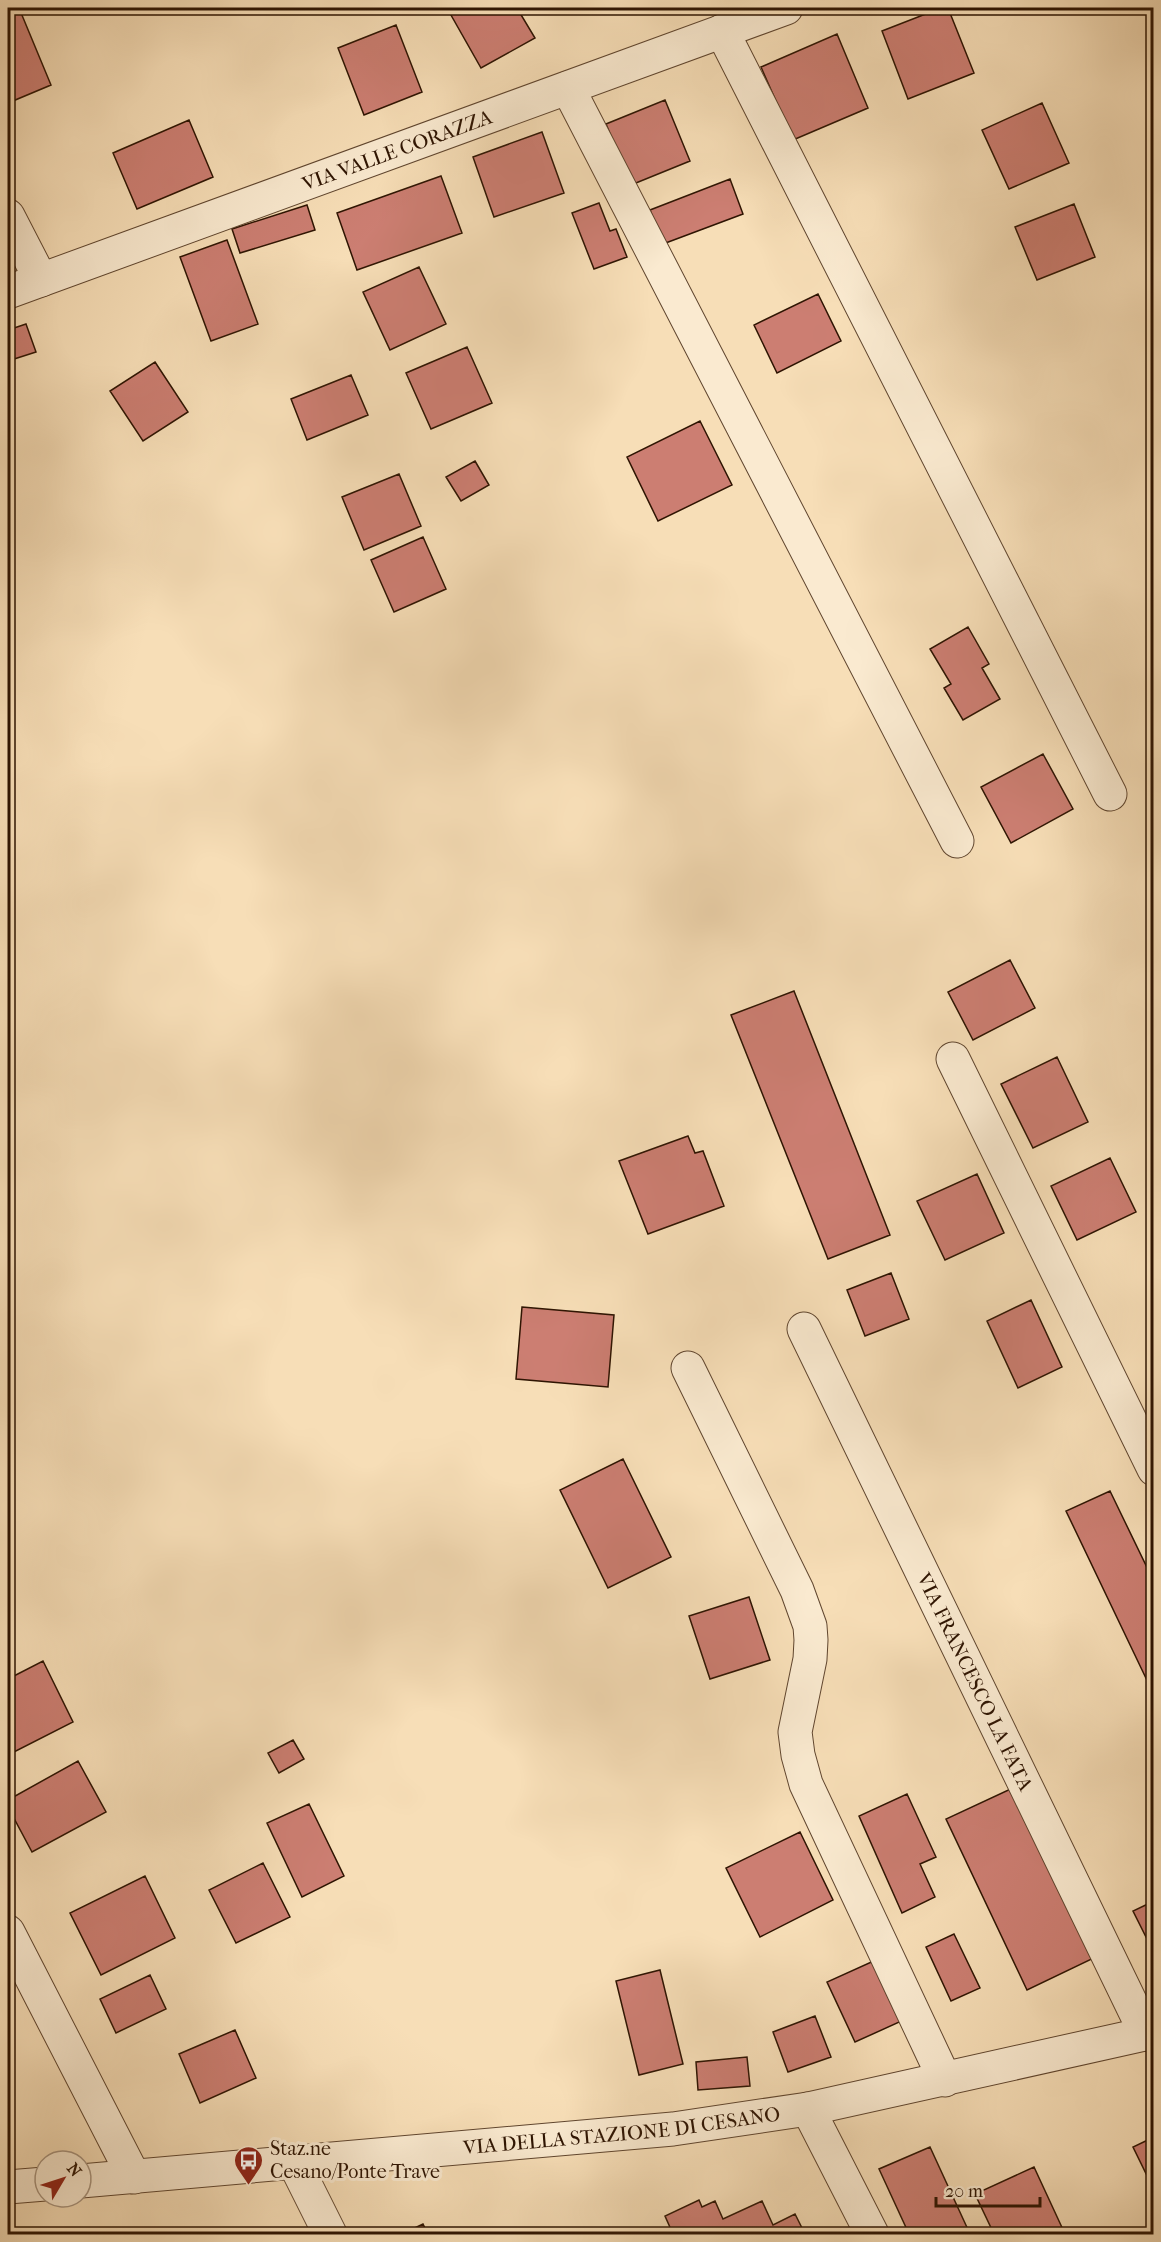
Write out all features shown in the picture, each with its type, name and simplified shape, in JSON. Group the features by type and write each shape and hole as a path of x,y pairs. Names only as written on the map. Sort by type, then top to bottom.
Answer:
{"street":[{"name":"VIA VALLE CORAZZA","path":"8,292 786,8"},
{"path":"722,31 1110,794"},
{"path":"568,88 957,841"},
{"path":"8,216 41,280"},
{"path":"953,1059 1154,1469"},
{"name":"VIA FRANCESCO LA FATA","path":"804,1329 1150,2033"},
{"path":"688,1368 797,1590 810,1626 810,1659 795,1732 798,1755 806,1784 945,2080"},
{"path":"8,1932 134,2177"},
{"name":"VIA DELLA STAZIONE DI CESANO","path":"93,2180 673,2129 808,2109 1150,2033"},
{"path":"808,2109 872,2235"},
{"path":"295,2164 330,2235"},
{"path":"8,2187 33,2185"}],"building":[{"path":"8,8 19,8 51,85 8,103"},
{"path":"447,8 517,8 535,38 481,68"},
{"path":"941,8 948,8 974,73 908,99 882,31"},
{"path":"396,25 422,92 364,115 338,48"},
{"path":"837,34 868,108 793,140 761,67"},
{"path":"665,100 690,161 631,185 606,124"},
{"path":"1042,103 1069,163 1009,189 982,130"},
{"path":"189,120 213,177 137,209 113,153"},
{"path":"542,132 564,193 494,217 473,157"},
{"path":"441,176 462,233 357,270 337,213"},
{"path":"730,179 743,214 663,244 650,210"},
{"path":"599,203 610,231 616,229 627,257 594,269 572,213"},
{"path":"1074,204 1095,257 1037,280 1015,227"},
{"path":"307,205 315,230 240,253 232,229"},
{"path":"227,240 258,324 211,341 180,257"},
{"path":"419,267 446,324 390,350 363,292"},
{"path":"818,294 841,341 777,373 754,325"},
{"path":"26,324 36,352 11,360 8,350 8,330"},
{"path":"467,347 492,403 431,429 406,373"},
{"path":"155,362 188,412 143,441 110,391"},
{"path":"351,375 368,415 307,440 291,399"},
{"path":"700,421 732,485 658,521 627,457"},
{"path":"475,461 489,485 461,501 446,477"},
{"path":"399,474 421,526 364,550 342,497"},
{"path":"423,537 446,589 394,612 371,560"},
{"path":"968,627 989,664 982,668 1000,699 963,720 944,688 951,684 930,649"},
{"path":"1043,754 1073,809 1011,843 981,787"},
{"path":"1010,960 1035,1008 973,1040 948,992"},
{"path":"794,991 890,1235 828,1259 731,1015"},
{"path":"1057,1057 1088,1122 1033,1148 1001,1084"},
{"path":"688,1136 695,1153 703,1151 724,1206 648,1234 619,1161"},
{"path":"1110,1158 1136,1212 1077,1240 1051,1186"},
{"path":"977,1174 1004,1233 945,1260 917,1201"},
{"path":"891,1273 909,1319 865,1336 847,1290"},
{"path":"1031,1300 1062,1367 1018,1388 987,1321"},
{"path":"522,1307 614,1315 608,1387 516,1379"},
{"path":"623,1459 671,1557 608,1588 560,1490"},
{"path":"1110,1491 1154,1582 1154,1695 1066,1511"},
{"path":"749,1597 770,1660 710,1679 689,1616"},
{"path":"43,1661 73,1722 8,1755 8,1679"},
{"path":"293,1740 304,1759 279,1773 268,1753"},
{"path":"78,1761 106,1812 32,1852 8,1807 8,1800"},
{"path":"1017,1786 1098,1956 1027,1990 946,1819"},
{"path":"907,1794 936,1857 920,1864 935,1897 902,1913 859,1816"},
{"path":"309,1804 344,1876 302,1897 267,1823"},
{"path":"800,1832 833,1900 760,1937 726,1868"},
{"path":"263,1863 290,1917 236,1943 209,1890"},
{"path":"145,1876 175,1938 101,1975 70,1913"},
{"path":"1154,1901 1154,1938 1148,1941 1133,1911"},
{"path":"954,1934 980,1988 951,2001 926,1947"},
{"path":"878,1959 906,2019 855,2042 827,1982"},
{"path":"660,1970 683,2064 639,2075 616,1981"},
{"path":"150,1975 166,2009 116,2033 100,1999"},
{"path":"815,2016 831,2057 788,2072 773,2032"},
{"path":"235,2030 256,2078 200,2103 179,2054"},
{"path":"747,2057 750,2086 698,2090 696,2062"},
{"path":"1154,2137 1154,2190 1133,2147"},
{"path":"930,2147 970,2234 909,2234 879,2169"},
{"path":"1034,2167 1065,2234 994,2234 975,2194"},
{"path":"699,2200 702,2207 715,2201 723,2219 762,2201 773,2225 795,2214 805,2234 725,2234 723,2230 712,2234 673,2234 665,2216"},
{"path":"423,2224 428,2234 402,2234"}],"place":[{"name":"Staz.ne Cesano/Ponte Trave","path":"249,2186"}]}
